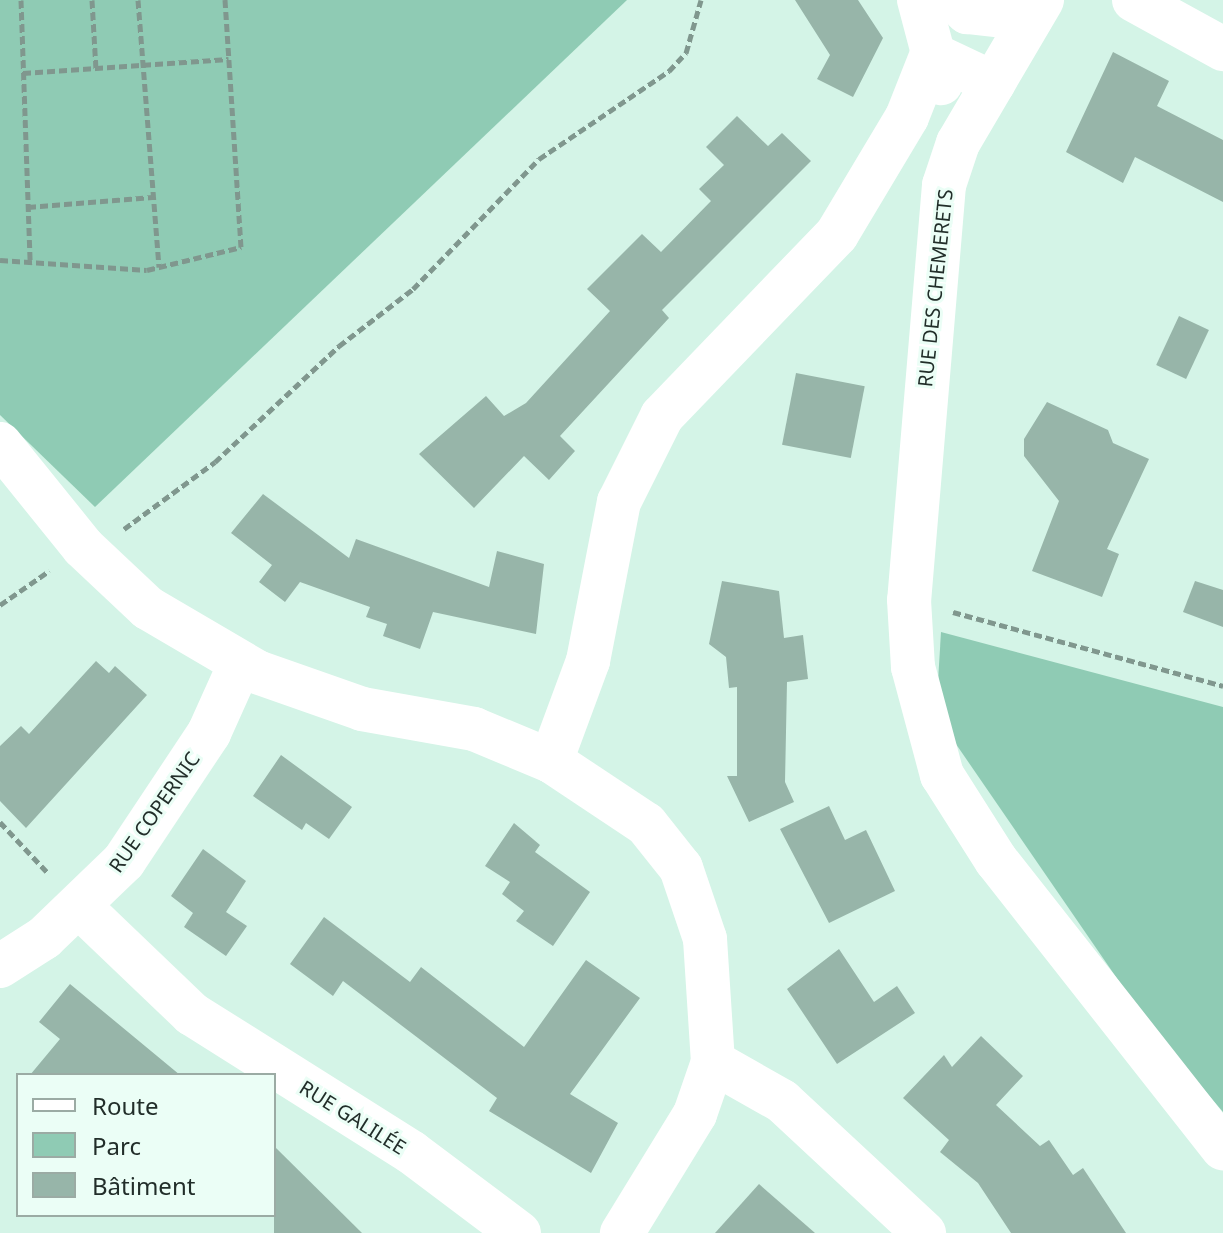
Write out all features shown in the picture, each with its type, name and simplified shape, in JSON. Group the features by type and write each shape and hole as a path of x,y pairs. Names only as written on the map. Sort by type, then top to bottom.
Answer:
{"street":[{"path":"919,0 958,143"},
{"path":"954,0 967,12 1036,10"},
{"path":"1134,0 1223,49"},
{"name":"RUE DES CHEMERETS","path":"1036,10 958,143 944,185 931,289 909,600 922,718 942,775 996,860 1223,1148"},
{"path":"932,54 993,83"},
{"path":"551,761 588,661 619,502 637,460 662,416 708,361 796,283 837,234 907,117 932,54"},
{"path":"0,444 83,547 148,608 240,664 362,709 474,729 551,761 646,824 681,868 705,939 713,1062 695,1114 622,1233"},
{"name":"RUE COPERNIC","path":"0,966 80,907 160,811 209,733 240,664"},
{"name":"RUE GALILÉE","path":"80,907 192,1014 411,1152 519,1233"},
{"path":"713,1062 782,1101 914,1220"}],"path":[{"path":"21,0 30,264"},
{"path":"92,0 96,69"},
{"path":"138,0 159,267"},
{"path":"0,260 30,264 159,267 241,247 225,0"},
{"path":"0,605 83,547 127,528 215,462 339,346 413,289 539,159 669,71 686,53 701,0"},
{"path":"23,73 229,59"},
{"path":"28,207 153,197"},
{"path":"909,600 1223,686"},
{"path":"0,822 80,907"}],"green space":[{"path":"0,0 627,0 95,507 0,415"},
{"path":"941,632 1223,707 1223,1112 1149,1025 936,715"}],"building":[{"path":"795,0 858,0 883,38 853,97 817,79 830,55"},
{"path":"1113,52 1169,81 1157,106 1223,140 1223,202 1135,157 1123,183 1066,152"},
{"path":"737,116 768,146 782,133 811,161 662,310 669,318 560,436 575,451 549,480 524,456 474,508 419,454 486,396 504,416 526,403 610,311 587,289 642,234 661,252 711,201 699,189 724,165 706,147"},
{"path":"1179,316 1209,330 1186,379 1156,365"},
{"path":"796,373 865,386 851,458 782,445"},
{"path":"1047,402 1108,430 1113,443 1149,459 1107,549 1119,554 1102,597 1032,571 1059,501 1024,456 1024,439"},
{"path":"263,494 349,558 356,539 489,587 497,551 544,564 536,634 433,612 420,649 383,636 387,624 366,617 370,607 300,582 285,602 259,582 272,565 231,533"},
{"path":"722,581 779,591 784,638 803,635 808,679 787,682 785,782 794,802 749,822 727,776 737,776 737,687 729,688 726,657 709,644"},
{"path":"1195,581 1223,590 1223,627 1183,612"},
{"path":"96,661 109,673 115,666 147,695 26,828 0,801 0,746 21,726 29,734"},
{"path":"281,755 352,807 329,839 306,823 302,830 253,796"},
{"path":"829,806 845,840 866,830 895,891 829,923 780,829"},
{"path":"514,823 540,845 535,852 590,892 553,946 516,921 524,911 502,894 510,882 485,866"},
{"path":"203,849 246,881 226,912 247,926 226,956 184,927 193,913 171,896"},
{"path":"324,917 410,982 421,967 524,1047 586,960 640,998 570,1094 618,1123 591,1173 489,1111 497,1098 343,981 333,996 290,964"},
{"path":"839,949 874,1002 897,986 915,1013 837,1064 787,989"},
{"path":"70,984 178,1073 32,1073 60,1039 39,1022"},
{"path":"981,1036 1023,1076 996,1105 1040,1146 1049,1140 1073,1175 1083,1168 1126,1233 1011,1233 978,1183 940,1152 949,1140 903,1098 944,1055 952,1067"},
{"path":"276,1148 362,1233 274,1233"},
{"path":"759,1184 815,1233 715,1233"}]}
